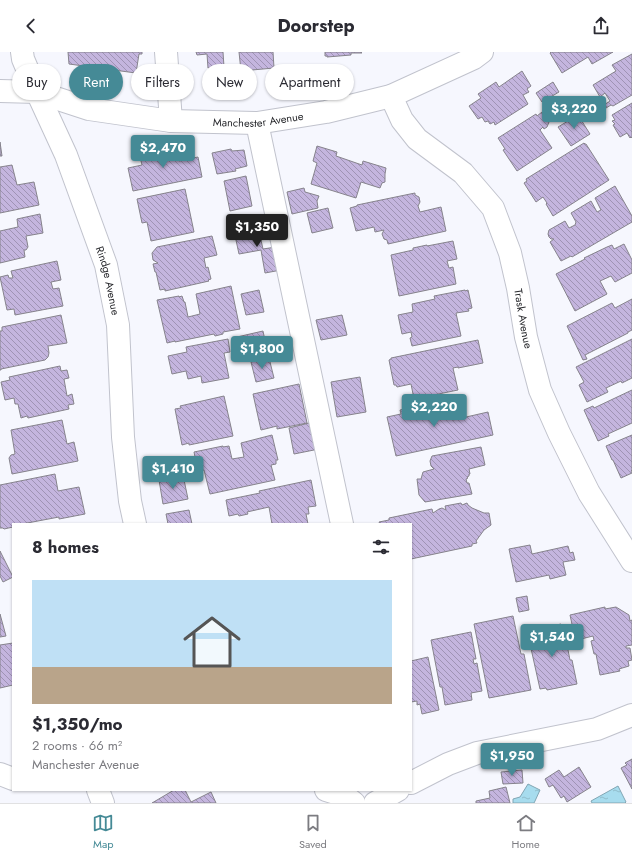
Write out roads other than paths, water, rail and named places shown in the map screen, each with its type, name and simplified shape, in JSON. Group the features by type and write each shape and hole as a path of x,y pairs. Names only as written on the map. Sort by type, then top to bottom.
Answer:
{"street":[{"name":"Rindge Avenue","path":"22,52 25,64"},
{"path":"166,52 171,121"},
{"name":"Manchester Avenue","path":"61,100 89,109 171,121 257,123 326,112 392,96 474,58 482,52"},
{"name":"Manchester Avenue","path":"0,91 12,91"},
{"name":"Trask Avenue","path":"392,96 402,120 417,139 463,173 493,208 510,253 518,288 526,337 540,390 559,434 589,493 632,560"},
{"name":"Rindge Avenue","path":"41,100 66,155 106,265 118,325 123,437 130,501 135,523"},
{"path":"257,123 342,523"},
{"path":"412,782 448,764 477,753 597,729 632,715"},
{"path":"0,774 12,779"},
{"path":"98,791 103,803"},
{"path":"329,791 345,796 354,803"},
{"path":"375,803 396,791"}],"water":[{"path":"528,784 540,790 534,803 513,803 513,799 520,797"},
{"path":"618,786 626,802 625,803 592,803 591,801"}]}
